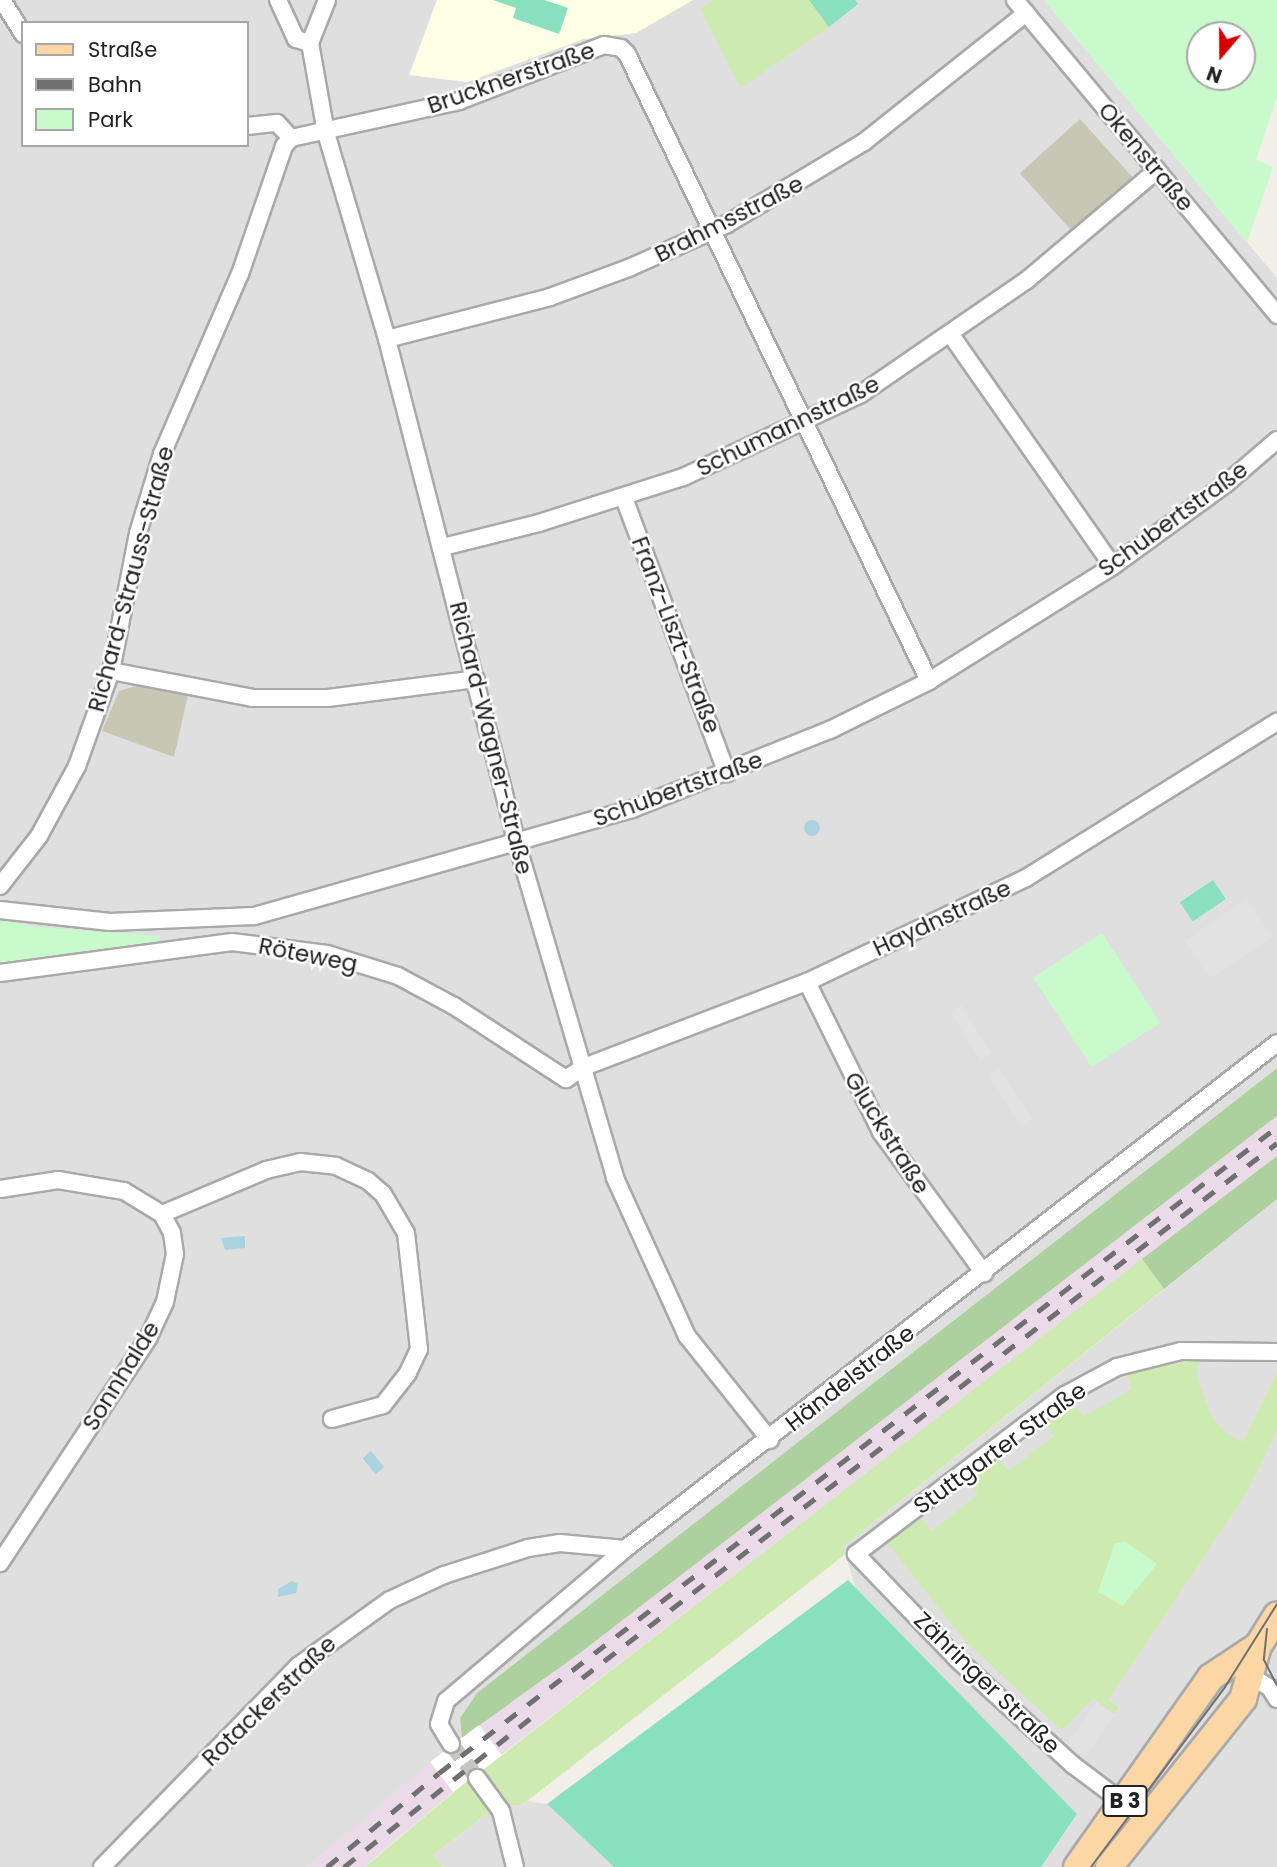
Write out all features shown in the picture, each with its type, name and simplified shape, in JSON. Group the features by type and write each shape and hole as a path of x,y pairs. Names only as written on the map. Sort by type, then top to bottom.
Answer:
{"main road":[{"name":"B 3","path":"1077,1867 1211,1677 1257,1681 1270,1632"},
{"path":"1109,1867 1257,1681"}],"street":[{"path":"2,0 21,31"},
{"path":"278,0 296,39 310,43 327,0"},
{"name":"Okenstraße","path":"1015,0 1277,315"},
{"name":"Brahmsstraße","path":"387,339 550,297 710,232 794,188 864,142 1026,13"},
{"name":"Richard-Wagner-Straße","path":"310,43 326,133 387,339 443,547 517,844 615,1178 687,1336 770,1440"},
{"name":"Brucknerstraße","path":"326,133 459,101 570,56 614,45 627,54 710,232"},
{"path":"248,126 277,123 291,138 326,133"},
{"name":"Richard-Strauss-Straße","path":"0,887 39,836 77,766 111,671 138,533 162,454 240,274 291,138"},
{"name":"Schumannstraße","path":"443,547 624,498 803,424 861,394 951,335 1027,280 1157,170"},
{"path":"710,232 929,681"},
{"path":"951,335 1113,566"},
{"name":"Schubertstraße","path":"0,909 110,922 254,916 517,844 632,809 830,730 929,681 1113,566 1277,440"},
{"name":"Franz-Liszt-Straße","path":"624,498 727,773"},
{"path":"111,671 252,698 328,698 476,679"},
{"name":"Haydnstraße","path":"584,1067 807,982 1027,878 1277,722"},
{"name":"Röteweg","path":"0,973 232,942 327,954 398,976 432,994 566,1079 584,1067"},
{"name":"Gluckstraße","path":"807,982 881,1132 984,1273"},
{"name":"Händelstraße","path":"451,1744 439,1724 446,1701 625,1549 770,1440 1277,1043"},
{"path":"0,1189 32,1181 91,1182 146,1200 162,1214 267,1170 300,1163 336,1166 368,1181 383,1194 406,1233 419,1349 408,1373 383,1405 332,1419"},
{"name":"Sonnhalde","path":"0,1563 149,1337 165,1302 175,1254 172,1233 162,1214"},
{"name":"Stuttgarter Straße","path":"856,1555 1065,1395 1117,1367 1151,1356 1225,1350 1277,1352"},
{"name":"Rotackerstraße","path":"102,1867 298,1666 390,1600 444,1575 528,1548 560,1543 625,1549"},
{"name":"Zähringer Straße","path":"856,1555 957,1659 1073,1765 1125,1801 1145,1819"},
{"path":"477,1778 505,1820 515,1867"}],"shaded area":[{"path":"0,0 1044,0 1277,278 1277,1068 477,1693 460,1718 462,1738 307,1867 0,1867"},
{"path":"437,0 693,0 636,33 584,39 467,82 409,75"},
{"path":"1080,119 1136,181 1075,235 1020,173"},
{"path":"139,685 188,695 174,757 102,731 119,691"},
{"path":"1247,899 1272,936 1210,978 1185,941"},
{"path":"961,1005 991,1053 980,1060 950,1012"},
{"path":"1000,1069 1033,1119 1022,1126 989,1076"},
{"path":"1277,1116 1277,1156 453,1792 364,1867 307,1867 430,1762 580,1653"},
{"path":"1277,1199 1277,1867 1041,1867 1077,1814 857,1592 843,1547"},
{"path":"1096,1702 1114,1714 1085,1757 1067,1745"},
{"path":"483,1770 508,1805 518,1806 527,1801 547,1804 614,1867 442,1867 433,1855 489,1812 467,1781"}],"green space":[{"path":"493,0 544,0 568,8 559,34 513,18 516,8"},
{"path":"713,0 809,0 829,27 741,88 700,9"},
{"path":"809,0 855,0 858,4 829,27"},
{"path":"1044,0 1277,0 1277,96 1256,160 1273,167 1247,243"},
{"path":"1213,880 1226,899 1193,921 1180,902"},
{"path":"0,920 36,927 160,936 157,944 0,964"},
{"path":"1102,933 1160,1023 1092,1067 1033,978"},
{"path":"1277,1068 1277,1116 580,1653 462,1738 460,1718 477,1693"},
{"path":"1277,1156 1277,1199 1164,1289 1142,1259"},
{"path":"1142,1259 1164,1289 843,1547 847,1553 527,1801 518,1806 508,1805 483,1770"},
{"path":"1200,1360 1196,1376 1212,1416 1225,1433 1243,1442 1277,1372 1277,1432 1246,1494 1108,1700 1119,1708 1114,1714 1093,1698 1062,1731 966,1642 886,1542 922,1519 932,1531 978,1494 967,1479 996,1457 1008,1471 1054,1436 1044,1420 1072,1398 1083,1417 1132,1389 1126,1370"},
{"path":"1126,1542 1157,1564 1123,1606 1098,1592 1115,1543"},
{"path":"848,1580 1077,1814 1041,1867 614,1867 547,1804"},
{"path":"467,1781 489,1812 433,1855 442,1867 365,1867"}],"water":[{"path":"812,820 818,822 818,834 812,836 806,834 804,828 806,822"},
{"path":"245,1236 245,1248 225,1250 221,1238"},
{"path":"371,1451 384,1467 376,1474 362,1458"},
{"path":"292,1581 298,1584 296,1593 278,1597 278,1589"}],"pier":[{"path":"479,1725 502,1755 453,1792 430,1762"}],"tunnel":[{"path":"451,1744 477,1778"}],"tram line":[{"path":"1091,1867 1225,1687 1277,1604"},
{"path":"1267,1629 1264,1660 1277,1685"}],"railway":[{"path":"327,1867 439,1773 1277,1127"},
{"path":"582,1678 1277,1143"},
{"path":"344,1867 538,1712"}]}
